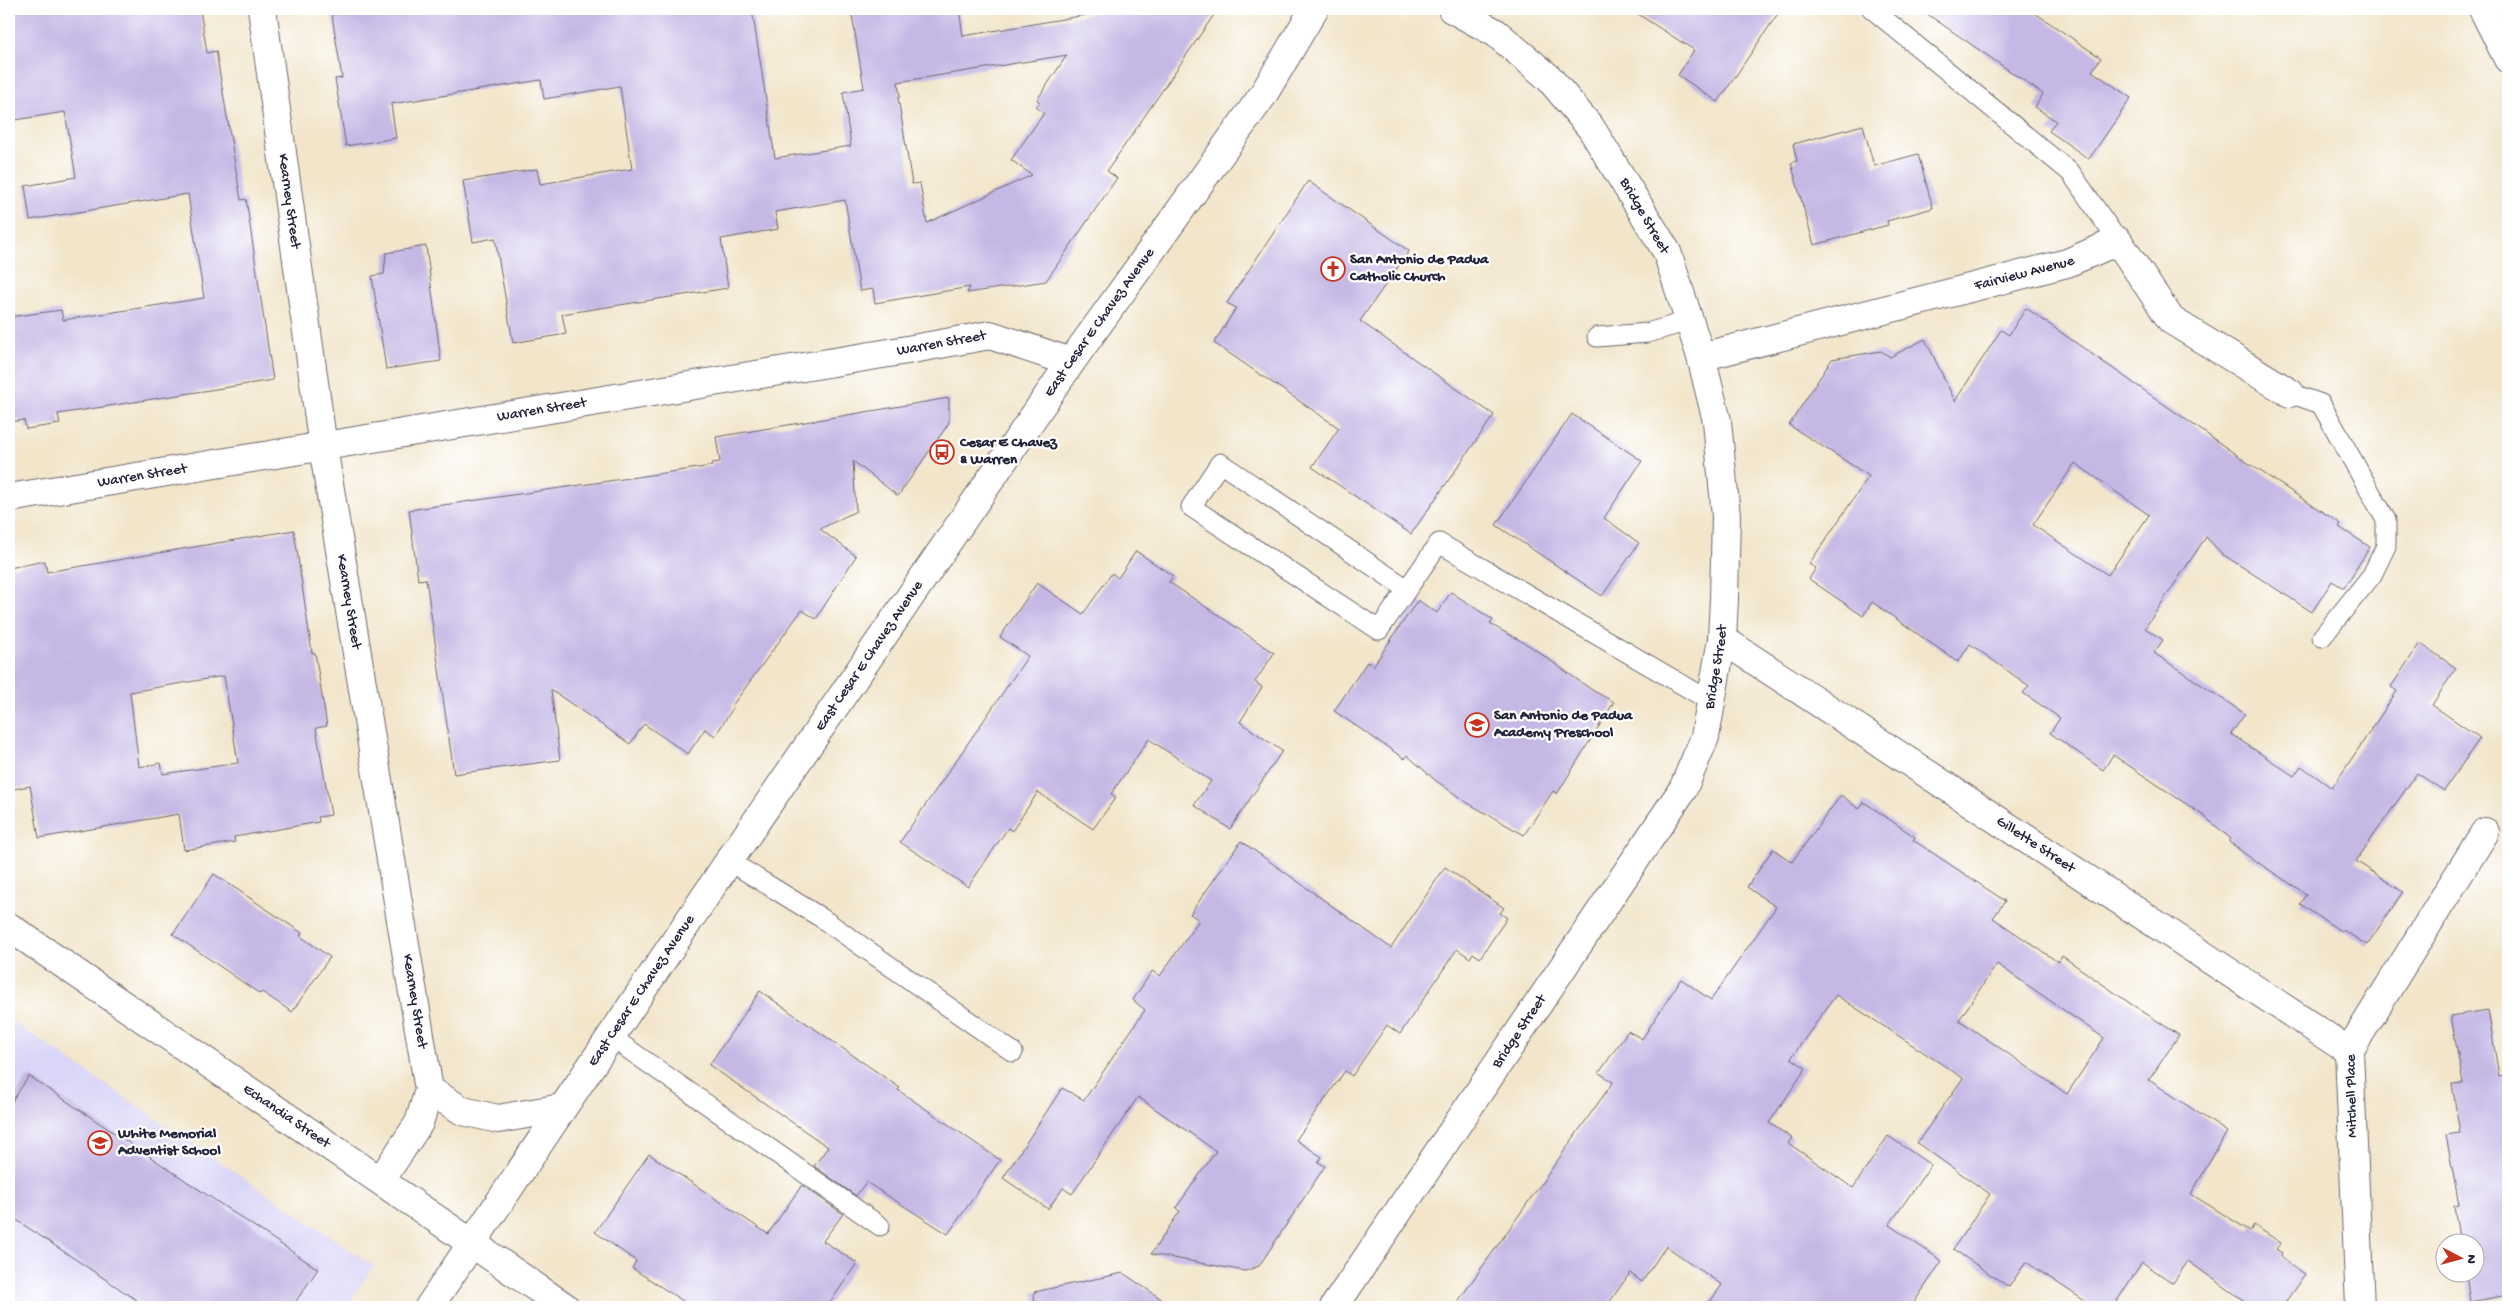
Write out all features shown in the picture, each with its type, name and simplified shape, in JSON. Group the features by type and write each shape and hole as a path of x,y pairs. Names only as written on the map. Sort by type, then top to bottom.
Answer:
{"main road":[{"name":"Kearney Street","path":"262,9 323,448 429,1090 419,1123 381,1180"},
{"name":"East Cesar E Chavez Avenue","path":"429,1307 729,861 1071,362 1263,95 1314,9"},
{"name":"Bridge Street","path":"1334,1307 1683,790 1705,737 1722,639 1726,516 1717,421 1701,357 1667,252 1591,128 1549,78 1496,33 1452,9"},
{"path":"2483,9 2508,59"},
{"name":"Fairview Avenue","path":"1701,357 2067,263 2118,241"},
{"path":"2118,241 2171,320 2290,393"},
{"name":"Warren Street","path":"9,498 323,448 907,350 990,334 1071,362"},
{"name":"Gillette Street","path":"1722,639 2349,1051"},
{"name":"Mitchell Place","path":"2360,1307 2349,1051 2485,832"},
{"name":"Echandia Street","path":"9,927 473,1242 565,1307"},
{"path":"429,1090 463,1111 498,1119 562,1108"}],"lane":[{"path":"1872,9 2071,174 2118,241"},
{"path":"1597,337 1647,333 1689,321"},
{"path":"2290,393 2321,404 2386,520 2386,546 2372,575 2322,637"},
{"path":"1408,589 1220,463 1190,507 1379,630 1408,589 1439,543 1712,702"},
{"path":"729,861 820,917 1013,1052"},
{"path":"611,1037 880,1226"}],"shaded area":[{"name":"White Memorial Adventist School","path":"9,1019 374,1266 346,1307 9,1307"}],"building":[{"path":"9,9 200,9 207,53 216,51 241,200 246,199 273,380 58,414 60,424 26,429 24,420 9,422 9,317 61,310 63,320 204,298 188,194 30,220 25,186 76,177 65,112 9,121"},
{"path":"331,9 752,9 775,158 851,146 843,92 864,88 851,9 959,9 963,36 1092,14 1092,9 1218,9 1107,171 1117,178 1046,281 967,293 970,287 875,303 873,289 860,291 845,200 775,212 778,229 721,239 728,288 562,314 566,334 513,343 495,238 473,242 463,181 537,169 540,184 632,169 620,86 544,99 541,80 391,104 396,138 346,146 335,79 342,78","holes":["1067,55 1037,100 1040,102 1036,107 1044,113 1011,160 1032,175 927,223 920,183 912,184 898,97 900,97 898,82"]},
{"path":"1630,9 1781,9 1718,102 1678,75 1694,50"},
{"path":"1920,9 2029,9 2101,58 2092,71 2131,98 2089,159 2049,131 2056,121 2035,107 2043,94"},
{"path":"1863,125 1874,166 1918,154 1933,208 1887,221 1888,225 1814,245 1791,163 1797,161 1793,144"},
{"path":"1308,181 1409,251 1360,321 1494,415 1411,534 1312,467 1339,428 1214,343 1236,308 1227,303"},
{"path":"426,246 441,361 386,369 372,276 384,274 386,253"},
{"path":"2026,308 2254,467 2341,524 2339,527 2370,547 2344,588 2332,581 2312,612 2222,554 2206,537 2145,628 2163,640 2154,653 2245,714 2231,734 2294,776 2301,766 2332,788 2397,691 2391,687 2420,643 2456,668 2432,705 2480,738 2444,791 2417,773 2356,861 2403,892 2367,945 2343,930 2342,932 2300,904 2306,894 2229,842 2231,839 2204,816 2113,755 2103,770 2050,733 2060,718 2023,693 2029,686 1970,644 1958,662 1872,602 1863,616 1809,579 1816,568 1809,564 1869,476 1789,425 1832,359 1881,351 1890,357 1925,339 1955,401 2001,330 2009,335","holes":["2075,463 2149,515 2108,575 2033,525"]},
{"path":"949,398 949,423 898,496 853,461 856,511 820,529 856,556 816,619 802,610 732,706 733,708 715,736 705,729 688,754 644,724 630,744 551,690 560,760 454,774 426,579 418,580 409,510 712,466 712,463 720,462 716,437"},
{"path":"1572,414 1642,461 1604,518 1639,543 1602,596 1496,525"},
{"path":"294,530 312,653 315,653 327,726 316,728 331,815 318,817 319,822 234,837 235,842 184,850 179,814 39,838 30,786 9,790 9,568 45,561 47,572","holes":["224,676 238,763 163,774 161,763 139,767 130,692"]},
{"path":"1136,551 1173,576 1169,582 1274,653 1255,682 1262,687 1240,722 1282,751 1230,829 1194,805 1211,781 1149,739 1111,794 1116,797 1093,829 1038,792 1012,831 1008,828 968,887 900,842 1028,656 1000,637 1037,583 1083,614 1112,573 1118,578"},
{"name":"San Antonio de Padua Academy Preschool","path":"1451,592 1493,620 1490,624 1530,646 1592,690 1614,702 1557,794 1553,791 1524,835 1466,802 1435,780 1407,755 1405,759 1334,711 1367,662 1373,666 1418,600 1437,613"},
{"path":"1841,795 1859,809 1864,802 1915,837 1913,840 2005,901 1993,918 2058,962 2062,956 2179,1035 2149,1080 2227,1132 2191,1194 2250,1231 2254,1225 2281,1243 2276,1249 2282,1253 2280,1257 2305,1274 2282,1307 2253,1307 2188,1261 2173,1283 2142,1262 2113,1307 2094,1307 2026,1262 2009,1287 1953,1249 1990,1194 1917,1143 1963,1078 1836,995 1791,1058 1806,1068 1769,1123 1792,1138 1788,1143 1853,1188 1888,1136 1931,1165 1889,1225 1942,1261 1911,1307 1706,1307 1722,1285 1666,1246 1642,1282 1630,1273 1606,1307 1454,1307 1613,1082 1599,1073 1628,1031 1642,1039 1681,979 1711,1000 1776,907 1747,887 1773,849 1792,862","holes":["1997,964 2104,1038 2067,1094 1959,1020"]},
{"path":"1241,841 1391,948 1445,867 1504,908 1500,913 1507,918 1480,958 1473,953 1470,958 1457,949 1400,1034 1387,1025 1352,1076 1345,1071 1296,1140 1322,1157 1318,1162 1325,1166 1259,1266 1245,1271 1151,1254 1180,1211 1176,1208 1216,1151 1138,1097 1072,1194 1063,1188 1048,1209 1003,1178 1062,1088 1084,1100 1145,1010 1133,1000 1152,971 1160,976 1199,920 1190,914"},
{"path":"214,874 302,933 300,936 330,957 292,1012 262,992 260,994 173,934"},
{"path":"760,991 1000,1160 948,1234 866,1182 856,1196 814,1166 828,1147 709,1065"},
{"path":"2488,1010 2499,1076 2508,1074 2508,1295 2470,1302 2467,1284 2484,1284 2484,1234 2458,1234 2454,1206 2459,1205 2446,1135 2460,1133 2452,1084 2463,1083 2451,1016"},
{"name":"White Memorial Adventist School","path":"29,1076 318,1269 292,1307 147,1307 9,1215 9,1106"},
{"path":"649,1154 768,1234 802,1185 843,1214 823,1241 857,1263 827,1307 692,1307 632,1268 636,1261 595,1232"},
{"path":"1123,1273 1173,1307 1035,1307 1034,1292"}],"place":[{"name":"San Antonio de Padua Catholic Church","path":"1333,269"},
{"name":"Cesar E Chavez & Warren","path":"942,452"},
{"name":"San Antonio de Padua Academy Preschool","path":"1477,725"},
{"name":"White Memorial Adventist School","path":"100,1143"}]}
